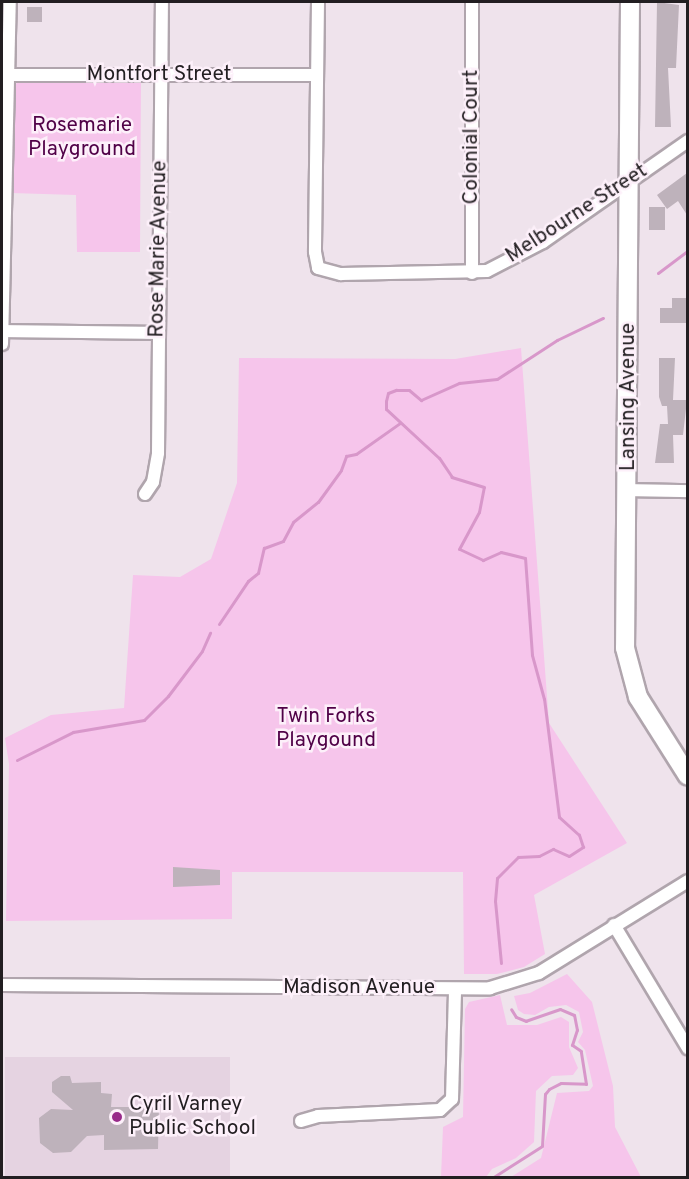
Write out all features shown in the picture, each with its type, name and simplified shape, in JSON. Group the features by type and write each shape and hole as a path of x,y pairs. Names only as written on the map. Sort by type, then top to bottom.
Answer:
{"street":[{"path":"2,344 6,75 10,2"},
{"name":"Rose Marie Avenue","path":"145,494 153,482 158,453 162,2"},
{"path":"316,75 318,2"},
{"name":"Colonial Court","path":"472,2 472,273"},
{"name":"Lansing Avenue","path":"630,2 629,490 625,648 638,697 687,776"},
{"name":"Montfort Street","path":"6,75 316,75"},
{"name":"Melbourne Street","path":"316,75 318,268 341,274 487,271 543,242 687,141"},
{"path":"3,331 158,333"},
{"path":"629,490 687,491"},
{"name":"Madison Avenue","path":"2,985 490,988 526,979 687,881"},
{"path":"614,925 687,1048"},
{"path":"302,1121 318,1116 440,1110 452,1099 456,989"}],"shaded area":[{"name":"Cyril Varney Public School","path":"5,1057 230,1057 230,1178 5,1178"}],"green space":[{"name":"Rosemarie Playground","path":"141,79 140,252 77,252 76,195 11,193 12,88 20,80"},
{"name":"Twin Forks Playgound","path":"521,348 549,723 627,843 534,895 545,954 524,967 497,974 464,974 463,872 232,872 232,919 6,921 9,764 5,738 51,715 124,708 133,575 180,577 211,559 237,483 239,358 455,359"},
{"path":"567,974 592,1002 613,1086 615,1127 641,1177 511,1177 541,1158 557,1093 589,1091 593,1086 585,1050 578,1042 583,1032 579,1012 566,1005 549,1007 535,1015 524,1014 518,1010 514,996 530,993"},
{"path":"500,995 507,1025 537,1025 561,1017 569,1022 569,1047 578,1068 573,1075 552,1076 536,1091 534,1142 516,1158 492,1169 486,1177 441,1177 443,1127 463,1117 465,1009 469,1002"}],"building":[{"path":"657,2 679,5 676,68 668,68 671,127 655,127"},
{"path":"27,7 42,7 42,22 27,22"},
{"path":"687,173 687,215 678,201 667,209 657,195"},
{"path":"649,207 665,207 665,230 649,230"},
{"path":"672,298 687,298 687,323 660,323 660,308 672,308"},
{"path":"659,358 675,358 673,400 687,400 683,435 673,435 674,463 655,463 660,424 668,424 667,406 662,406 659,397"},
{"path":"173,867 220,870 220,885 173,887"},
{"path":"61,1076 70,1076 72,1083 101,1082 101,1093 112,1094 111,1107 159,1107 158,1149 104,1150 104,1135 87,1136 71,1152 53,1153 40,1143 39,1118 51,1109 73,1110 52,1092 52,1082"}],"waterway":[{"path":"658,273 688,250"},
{"path":"501,963 495,901 497,878 518,857 539,856 553,849 569,856 583,847 579,835 559,817 544,699 532,655 525,558 501,552 483,560 459,549 479,512 484,487 452,477 439,458 386,409 386,401 388,393 396,390 409,390 421,400 459,383 497,379 557,340 603,318"},
{"path":"219,624 248,581 258,573 264,548 283,541 293,522 318,502 341,470 346,456 356,454 400,423"},
{"path":"17,760 73,732 144,720 168,696 202,651 210,633"},
{"path":"492,1178 542,1146 545,1094 549,1089 561,1083 586,1084 581,1051 572,1045 577,1030 574,1015 560,1009 526,1021 516,1017 511,1009"}],"place":[{"name":"Cyril Varney Public School","path":"117,1117"}]}
